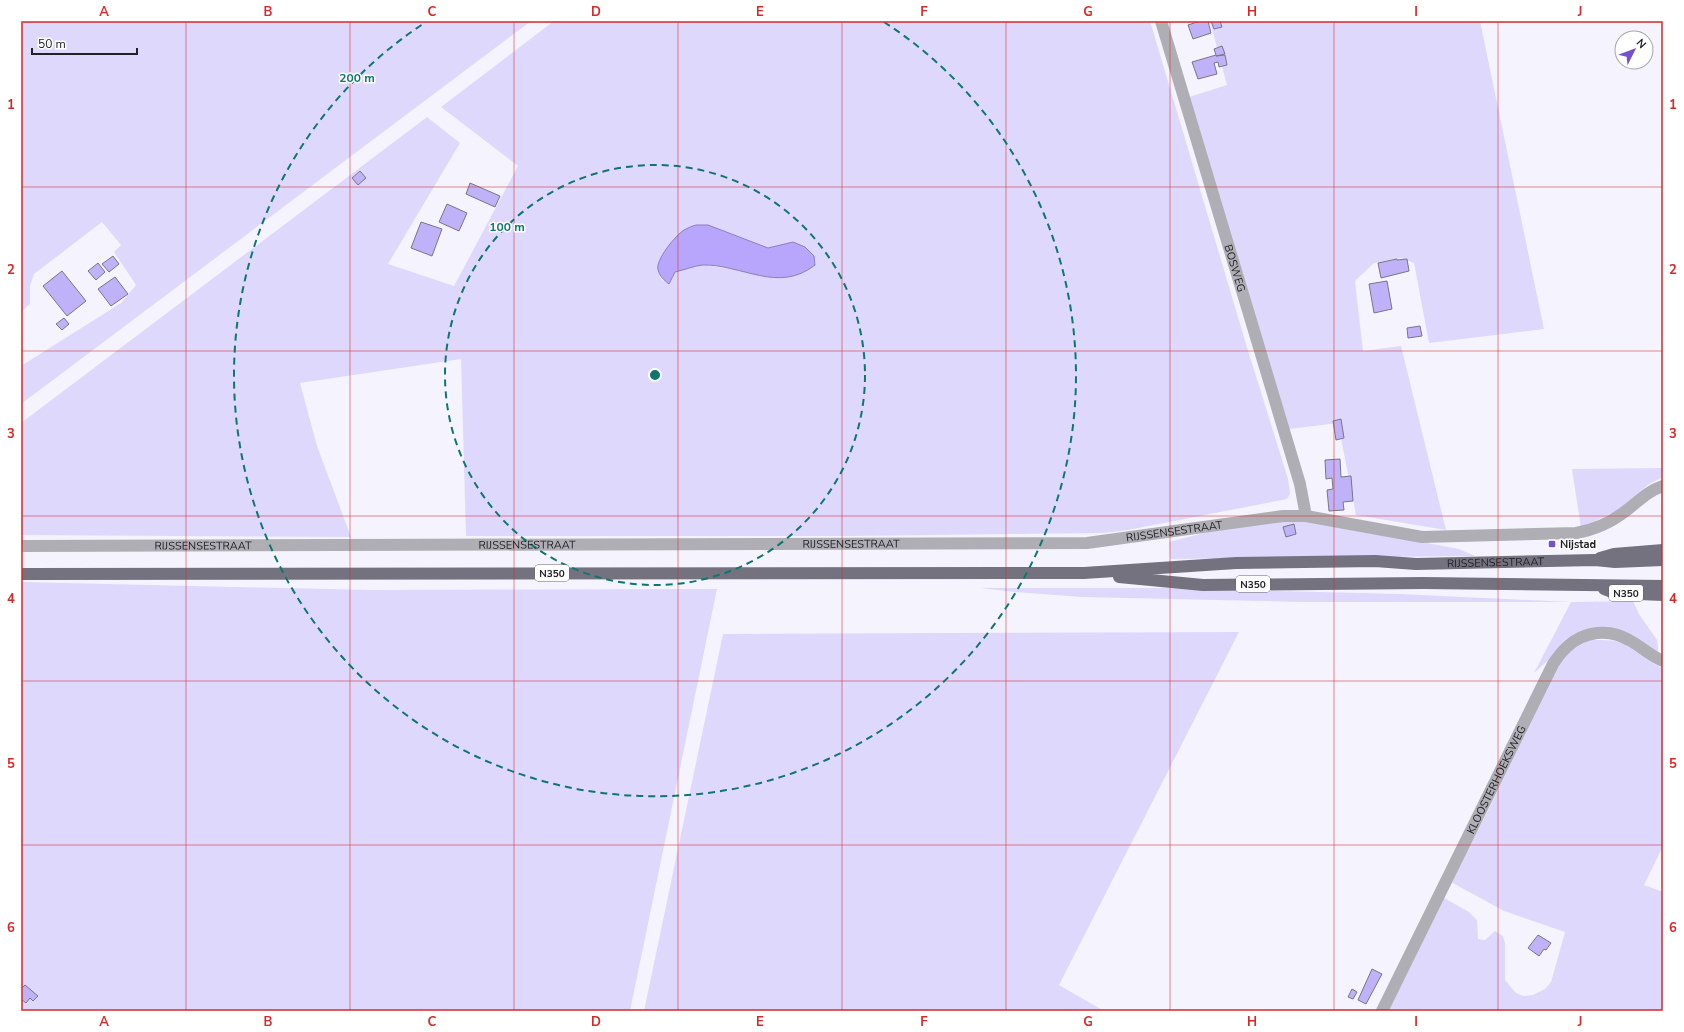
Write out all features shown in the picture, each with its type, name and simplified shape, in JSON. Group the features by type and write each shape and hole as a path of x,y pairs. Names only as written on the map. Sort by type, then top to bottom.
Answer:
{"main road":[{"name":"RIJSSENSESTRAAT","path":"21,574 1084,573 1236,563 1360,561 1416,564 1595,560 1615,562 1662,554"},
{"name":"RIJSSENSESTRAAT","path":"1084,573 1203,584 1423,583 1663,586"},
{"name":"RIJSSENSESTRAAT","path":"1590,584 1614,593 1663,595"}],"street":[{"name":"BOSWEG","path":"1160,21 1300,484 1306,516"},
{"name":"RIJSSENSESTRAAT","path":"21,546 1087,543 1283,516 1306,516 1422,537 1576,533 1598,527 1626,511 1651,490 1663,486"},
{"name":"KLOOSTERHOEKSWEG","path":"1382,1011 1553,664 1566,647 1585,635 1600,632 1613,633 1629,639 1663,661"}],"shaded area":[{"path":"21,21 531,21 21,404 21,366 121,303 136,285 114,252 121,245 102,222 34,274 30,286 30,304 21,312"},
{"path":"554,21 1150,21 1246,344 1288,479 1290,494 1287,499 1128,530 1104,533 850,536 466,536 461,359 300,383 317,446 351,537 21,535 21,423 427,117 460,143 388,264 454,286 518,166 441,107","holes":["708,225 768,248 793,242 805,247 814,256 815,265 731,269 702,265 675,272 669,284 661,279 657,269"]},
{"path":"1210,21 1480,21 1544,329 1429,343 1414,263 1401,258 1374,263 1355,281 1363,351 1401,346 1446,530 1356,515 1338,423 1289,429 1189,97 1227,85"},
{"path":"696,225 708,225 768,248 793,242 805,247 814,256 815,265 801,273 787,277 774,277 760,276 717,266 702,265 675,272 669,284 662,278 658,270 660,260 671,242 680,233"},
{"path":"1663,468 1663,477 1649,484 1618,510 1581,528 1572,469"},
{"path":"1288,519 1348,528 1459,549 1475,556 1170,559 1169,542 1215,530"},
{"path":"21,582 369,590 717,589 630,1011 21,1011"},
{"path":"980,588 1167,588 1400,594 1571,602 1307,602 1081,597"},
{"path":"1633,601 1639,614 1657,640 1657,656 1613,630 1566,644 1534,673 1571,602"},
{"path":"1239,632 1059,985 1104,1011 644,1011 723,634"},
{"path":"1589,640 1611,640 1627,644 1663,668 1663,846 1644,885 1663,892 1663,1011 1388,1011 1444,898 1469,912 1477,920 1478,939 1485,940 1495,931 1503,936 1505,943 1505,980 1516,993 1523,996 1533,995 1545,989 1551,982 1565,932 1504,911 1451,882 1490,807 1557,665 1570,651"}],"building":[{"path":"1200,21 1208,21 1211,33 1193,39 1188,25"},
{"path":"1211,21 1220,21 1222,27 1214,29"},
{"path":"1222,46 1225,54 1216,56 1225,55 1227,65 1219,67 1218,62 1214,63 1217,74 1198,79 1192,62 1216,55 1214,49"},
{"path":"360,171 366,178 358,185 352,178"},
{"path":"470,183 500,196 495,207 466,194"},
{"path":"447,204 467,213 459,231 439,222"},
{"path":"421,222 442,229 432,256 411,248"},
{"path":"113,256 119,264 109,272 102,264"},
{"path":"1397,259 1407,259 1409,271 1381,278 1378,263"},
{"path":"98,263 105,272 96,280 88,271"},
{"path":"62,271 86,301 67,316 43,286"},
{"path":"115,277 128,294 111,306 98,289"},
{"path":"1387,281 1392,309 1374,313 1369,284"},
{"path":"64,318 69,324 62,330 56,324"},
{"path":"1420,326 1422,336 1408,338 1407,328"},
{"path":"1341,419 1344,438 1336,440 1333,421"},
{"path":"1340,459 1341,477 1351,476 1353,501 1343,502 1344,510 1329,511 1327,490 1333,489 1332,478 1326,479 1325,460"},
{"path":"1294,524 1296,534 1286,537 1283,527"},
{"path":"1538,935 1551,943 1539,956 1528,948"},
{"path":"1372,969 1382,974 1366,1004 1358,1000"},
{"path":"25,985 38,996 33,1001 30,998 26,1003 21,999 21,989"},
{"path":"1352,989 1357,992 1353,999 1348,997"}],"place":[{"name":"Nijstad","path":"1552,544"}]}
